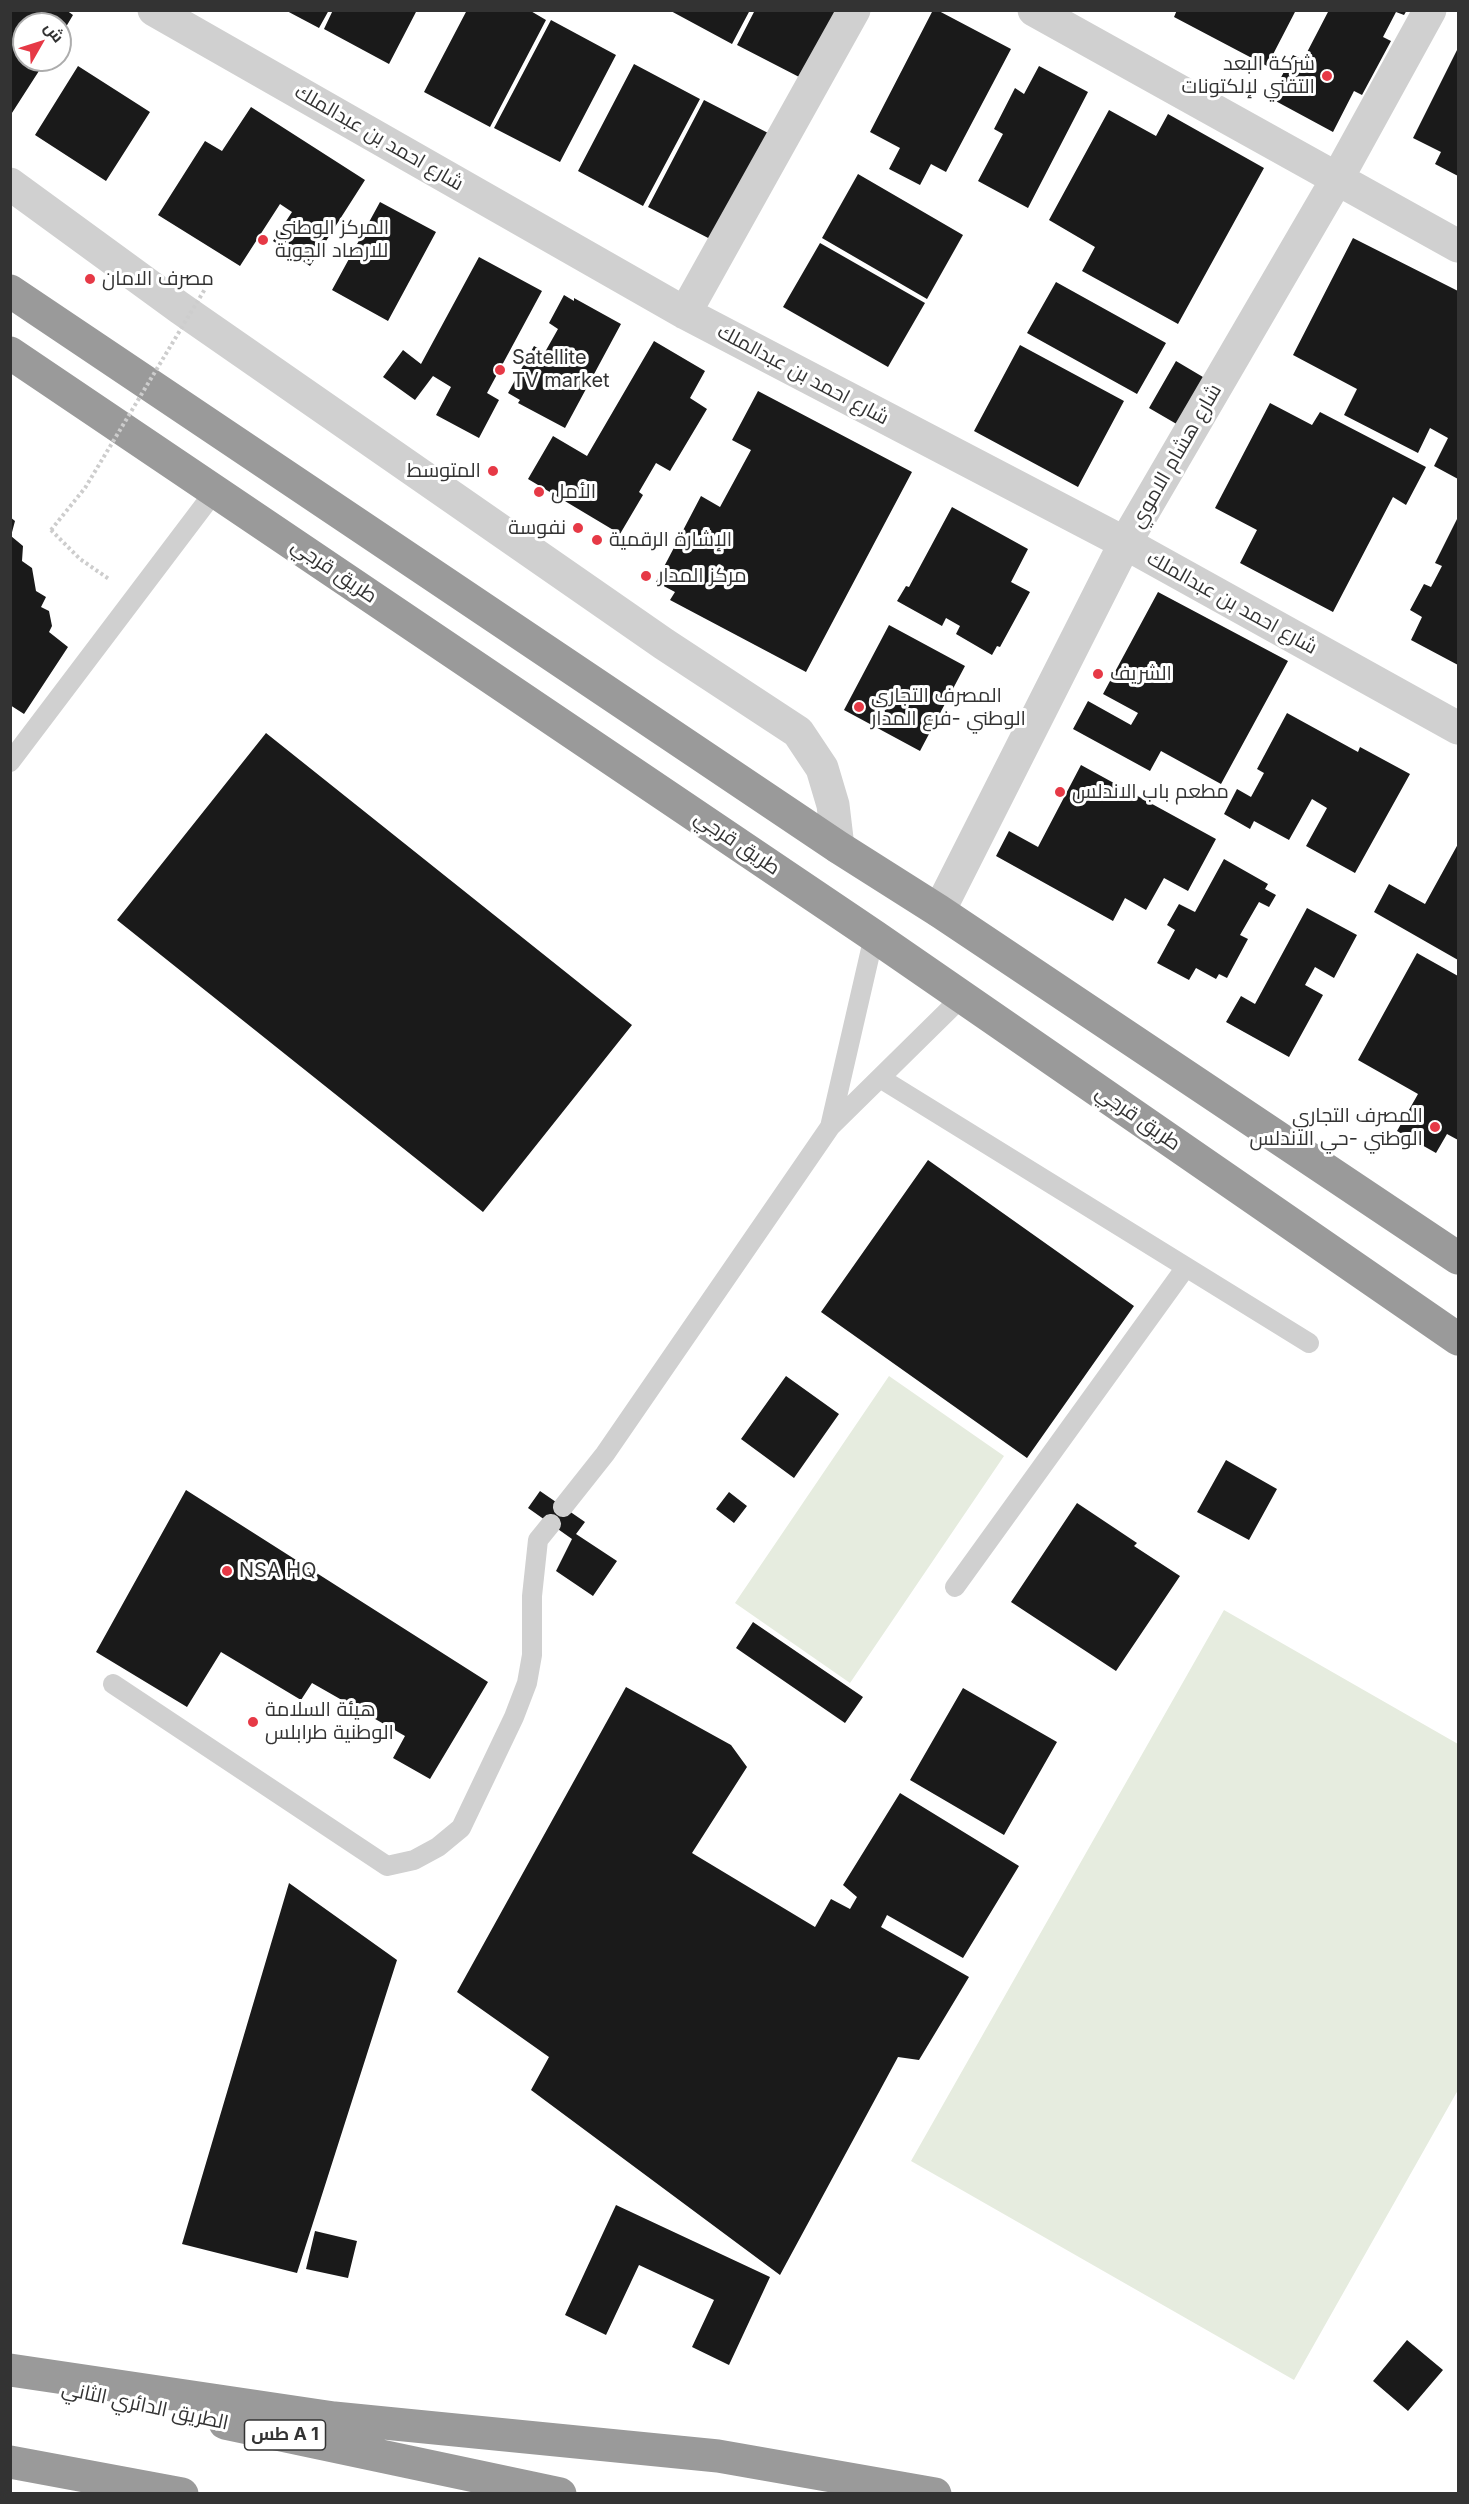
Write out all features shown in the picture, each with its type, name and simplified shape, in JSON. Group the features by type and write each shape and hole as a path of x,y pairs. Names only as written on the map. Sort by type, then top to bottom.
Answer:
{"highway":[{"path":"10,291 838,847 939,911 1458,1258"},
{"name":"طريق قرجي","path":"10,353 874,936 1453,1338"},
{"path":"10,2370 334,2418 718,2456 935,2493"},
{"name":"الطريق الدائري الثاني","path":"10,2377 561,2493"},
{"path":"10,2462 182,2493"},
{"path":"10,2480 52,2493"}],"street":[{"name":"شارع احمد بن عبدالملك","path":"154,10 685,313 1125,543 1458,728"},
{"path":"685,313 854,10"},
{"path":"1034,10 1458,246"},
{"name":"شارع هشام الاموي","path":"939,911 1125,543 1336,178 1430,10"},
{"path":"10,184 190,315 645,630 798,732 822,768 833,804 838,847"}],"lane":[{"path":"10,762 215,491"},
{"path":"830,1127 874,936"},
{"path":"563,1507 605,1454 830,1127 962,997"},
{"path":"880,1077 1309,1343"},
{"path":"955,1587 1186,1268"},
{"path":"113,1684 387,1866 414,1860 438,1847 461,1828 514,1717 527,1683 532,1655 532,1596 538,1540 551,1524"}],"path":[{"path":"80,559 51,530 84,488 205,289"}],"shaded area":[{"path":"889,1376 1004,1456 850,1683 735,1603"},
{"path":"1224,1610 1458,1744 1458,2090 1294,2380 911,2161"}],"building":[{"path":"10,10 66,10 69,12 12,12 12,72 38,72 10,116"},
{"path":"285,10 329,10 319,28"},
{"path":"333,10 417,10 389,64 324,29"},
{"path":"467,10 529,10 546,20 490,127 424,92"},
{"path":"669,10 750,10 732,44"},
{"path":"755,10 838,10 803,79 737,45"},
{"path":"933,10 1011,49 946,172 931,164 920,185 889,169 900,148 870,132"},
{"path":"1177,10 1296,10 1267,66 1174,17"},
{"name":"شركة البعد التقني لإلكتونات","path":"1329,10 1407,10 1404,15 1396,12 1383,37 1391,41 1362,95 1354,91 1333,132 1270,98 1293,55 1303,60"},
{"path":"551,20 616,55 560,162 494,128"},
{"path":"1458,48 1458,176 1435,164 1441,152 1413,138"},
{"path":"634,64 700,99 643,206 578,171"},
{"path":"78,66 150,112 106,181 35,135"},
{"path":"1039,66 1088,92 1028,208 978,181 1003,134 994,129 1015,88 1024,94"},
{"path":"704,100 770,134 714,241 648,207"},
{"path":"251,107 365,180 310,266 273,241 292,212 280,204 240,266 158,215 205,141 222,151"},
{"path":"1109,110 1156,136 1168,114 1264,168 1178,324 1082,271 1095,247 1049,220"},
{"path":"858,174 963,235 927,299 822,238"},
{"path":"380,202 436,232 388,321 332,290"},
{"path":"1353,238 1458,291 1458,479 1434,466 1448,438 1430,428 1418,453 1344,415 1357,389 1293,355"},
{"path":"820,243 925,303 888,367 783,307"},
{"path":"479,257 542,291 487,393 499,400 479,438 436,415 451,387 433,376 415,400 383,377 403,350 421,364"},
{"path":"1056,282 1166,343 1137,394 1027,333"},
{"path":"564,295 574,301 574,298 621,324 565,428 518,403 520,400 508,393 534,346 545,352 558,329 549,323"},
{"path":"654,341 705,371 690,398 707,409 670,471 656,463 639,492 643,495 620,534 528,479 553,436 587,456"},
{"path":"1020,345 1124,401 1078,487 974,431"},
{"path":"1176,361 1208,380 1180,426 1149,408"},
{"path":"758,391 912,472 806,672 670,600 675,592 656,582 701,496 720,507 751,450 732,440"},
{"path":"1270,403 1312,425 1320,412 1426,467 1406,505 1393,497 1333,612 1240,563 1257,530 1215,508"},
{"path":"952,507 1028,549 1011,582 1030,592 1000,647 997,646 992,655 956,634 960,626 946,618 942,626 897,601 906,586 909,587"},
{"path":"10,517 15,521 11,536 23,546 22,561 32,568 36,591 46,597 41,607 49,611 52,626 49,632 68,647 24,714 10,705"},
{"path":"1458,517 1458,665 1411,640 1422,617 1410,610 1424,584 1431,587 1442,566 1435,563"},
{"path":"1158,592 1288,661 1221,784 1161,751 1150,771 1073,729 1088,701 1131,725 1138,713 1103,694"},
{"path":"889,625 965,666 920,751 844,710"},
{"path":"1287,713 1358,752 1360,747 1410,774 1355,873 1306,846 1327,808 1312,799 1289,840 1254,821 1250,829 1224,814 1237,789 1251,797 1264,773 1257,769"},
{"path":"266,733 632,1025 483,1212 117,920"},
{"path":"1081,765 1216,839 1188,891 1164,878 1146,910 1125,898 1113,921 996,856 1009,831 1038,847"},
{"path":"1458,844 1458,960 1374,912 1389,884 1425,904"},
{"path":"1224,859 1268,884 1265,889 1276,895 1269,907 1259,902 1240,935 1248,939 1227,978 1219,974 1216,979 1196,968 1189,980 1157,963 1175,930 1167,925 1179,904 1195,912"},
{"path":"1307,908 1357,935 1334,978 1315,967 1305,985 1323,995 1289,1057 1226,1022 1241,996 1255,1004"},
{"path":"1417,953 1458,976 1458,1140 1447,1134 1436,1153 1397,1131 1418,1094 1358,1060"},
{"path":"928,1160 1134,1306 1027,1458 821,1312"},
{"path":"786,1376 839,1414 794,1478 741,1439"},
{"path":"1226,1460 1277,1489 1249,1540 1197,1512"},
{"name":"NSA HQ","path":"186,1490 488,1682 430,1779 393,1758 405,1736 312,1683 301,1700 221,1652 187,1707 96,1652"},
{"path":"540,1491 585,1522 576,1534 617,1561 593,1596 556,1571 572,1539 528,1508"},
{"path":"729,1492 747,1506 734,1523 716,1509"},
{"path":"1077,1503 1137,1543 1134,1546 1180,1576 1116,1671 1011,1602"},
{"path":"753,1622 863,1697 845,1723 736,1648"},
{"path":"626,1687 731,1745 747,1767 692,1853 815,1927 831,1899 850,1909 857,1897 843,1885 900,1793 1019,1866 963,1958 887,1915 881,1927 969,1977 919,2060 898,2057 780,2275 531,2090 549,2057 457,1992"},
{"path":"963,1688 1057,1742 1004,1835 910,1780"},
{"path":"289,1883 397,1960 297,2273 182,2244"},
{"path":"616,2205 770,2277 729,2365 692,2347 714,2300 639,2265 606,2335 565,2315"},
{"path":"315,2231 357,2241 348,2278 306,2269"},
{"path":"1407,2340 1443,2370 1408,2411 1373,2381"}],"place":[{"name":"شركة البعد التقني لإلكتونات","path":"1327,76"},
{"name":"المركز الوطني للارصاد الجوية","path":"263,240"},
{"name":"مصرف الامان","path":"90,279"},
{"name":"Satellite TV market","path":"500,370"},
{"name":"المتوسط","path":"493,471"},
{"name":"الأمل","path":"539,492"},
{"name":"نفوسة","path":"578,528"},
{"name":"الإشارة الرقمية","path":"597,540"},
{"name":"مركز المدار","path":"646,576"},
{"name":"الشريف","path":"1098,674"},
{"name":"المصرف التجاري الوطني -فرع المدار","path":"859,707"},
{"name":"مطعم باب الاندلس","path":"1060,792"},
{"name":"المصرف التجاري الوطني -حي الاندلس","path":"1435,1127"},
{"name":"NSA HQ","path":"227,1571"},
{"name":"هيئة السلامة الوطنية طرابلس","path":"253,1722"}]}
